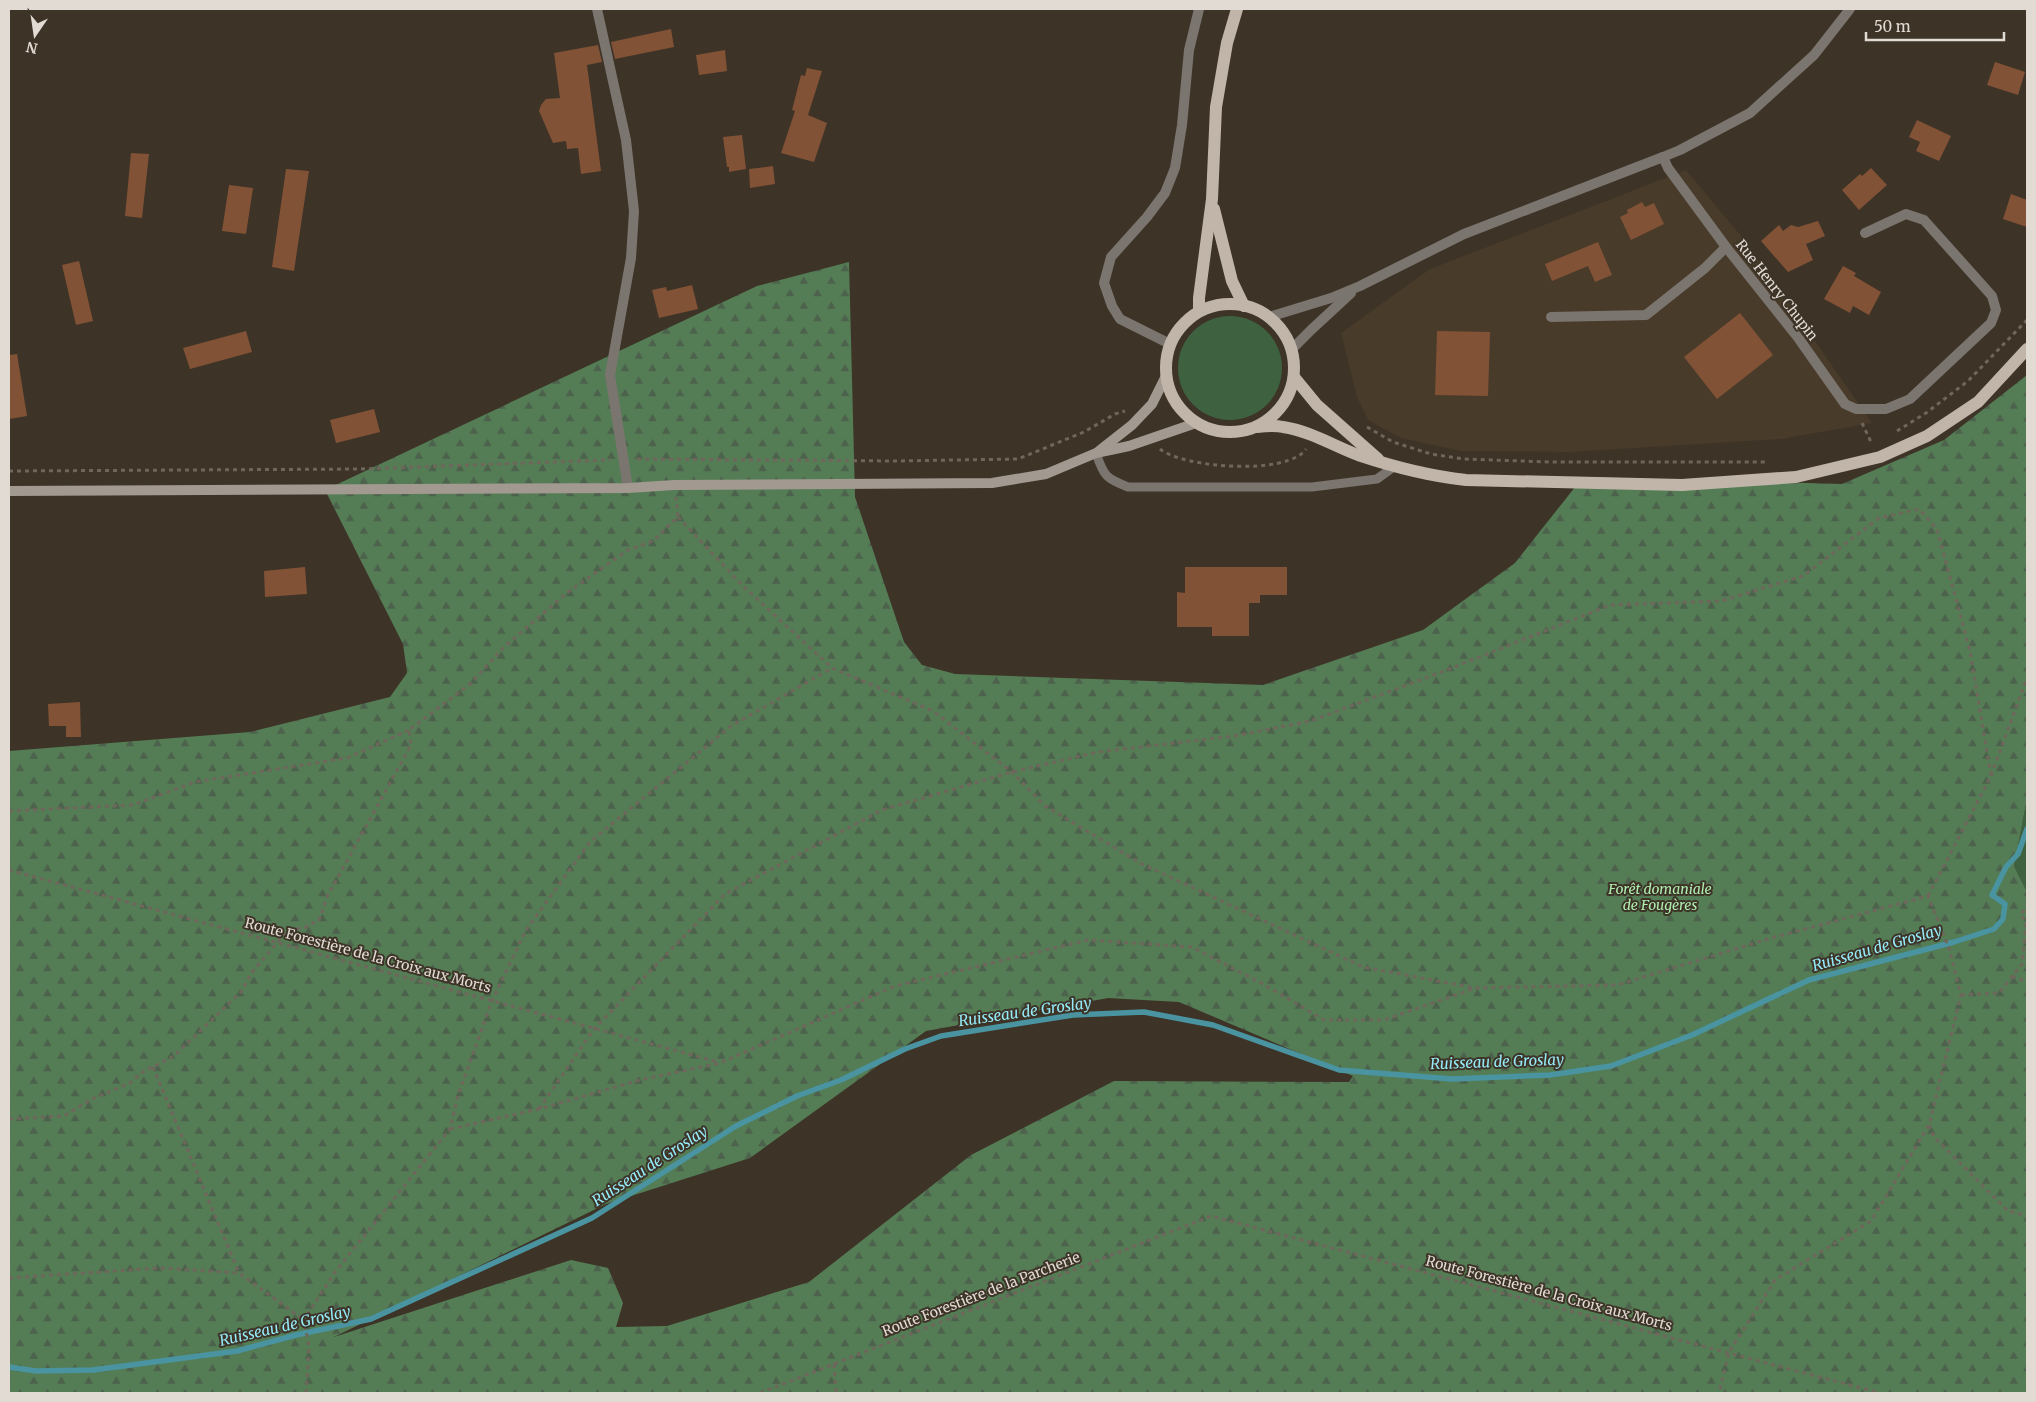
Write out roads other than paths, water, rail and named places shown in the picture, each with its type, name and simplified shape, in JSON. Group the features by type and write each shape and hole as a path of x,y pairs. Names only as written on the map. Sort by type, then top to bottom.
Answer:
{"main road":[{"path":"1199,311 1212,199 1216,107 1227,43 1237,9"},
{"path":"1212,199 1232,280 1244,306"},
{"path":"1257,426 1277,412 1285,402 1294,377 1294,363 1291,350 1278,326 1269,317 1257,310 1231,304 1217,305 1199,311 1182,325 1170,344 1166,362 1166,376 1175,402 1196,424 1219,431 1232,432 1257,426 1282,426 1301,431 1359,455 1395,466 1431,476 1466,480 1682,485 1796,477 1880,457 1927,436 1978,402 2027,349"},
{"path":"1096,453 1138,419 1152,404 1166,376"},
{"path":"1294,377 1317,405 1380,461"},
{"path":"9,491 628,488 674,485 992,483 1046,474 1096,453 1129,446 1196,424"}],"street":[{"path":"597,9 626,140 634,211 631,258 610,375 628,488"},
{"path":"1170,344 1120,319 1112,306 1104,284 1111,257 1147,217 1165,193 1175,168 1182,125 1189,50 1199,9"},
{"path":"1269,317 1283,311 1311,305 1360,286 1464,234 1680,150 1750,113 1814,55 1850,9"},
{"name":"Rue Henry Chupin","path":"1663,157 1668,168 1726,247 1799,339 1845,404 1856,409 1886,409 1910,399 1991,323 1996,310 1992,296 1924,220 1906,214 1865,233"},
{"path":"1551,317 1646,315 1704,268 1726,247"},
{"path":"1291,350 1360,286"}],"lane":[{"path":"1096,453 1100,465 1109,480 1128,487 1312,487 1378,479 1395,466"}],"waterway":[{"name":"Ruisseau de Groslay","path":"9,1367 36,1371 93,1370 237,1351 296,1335 371,1319 592,1218 736,1126 797,1096 841,1080 905,1049 941,1036 1073,1015 1144,1012 1213,1025 1339,1070 1452,1079 1550,1075 1611,1066 1692,1035 1809,980 1954,942 1994,929 2003,919 2005,904 1992,895 2006,867 2018,854 2027,829"}],"park label":[{"name":"Forêt domaniale de Fougères","path":"1660,898"}]}
